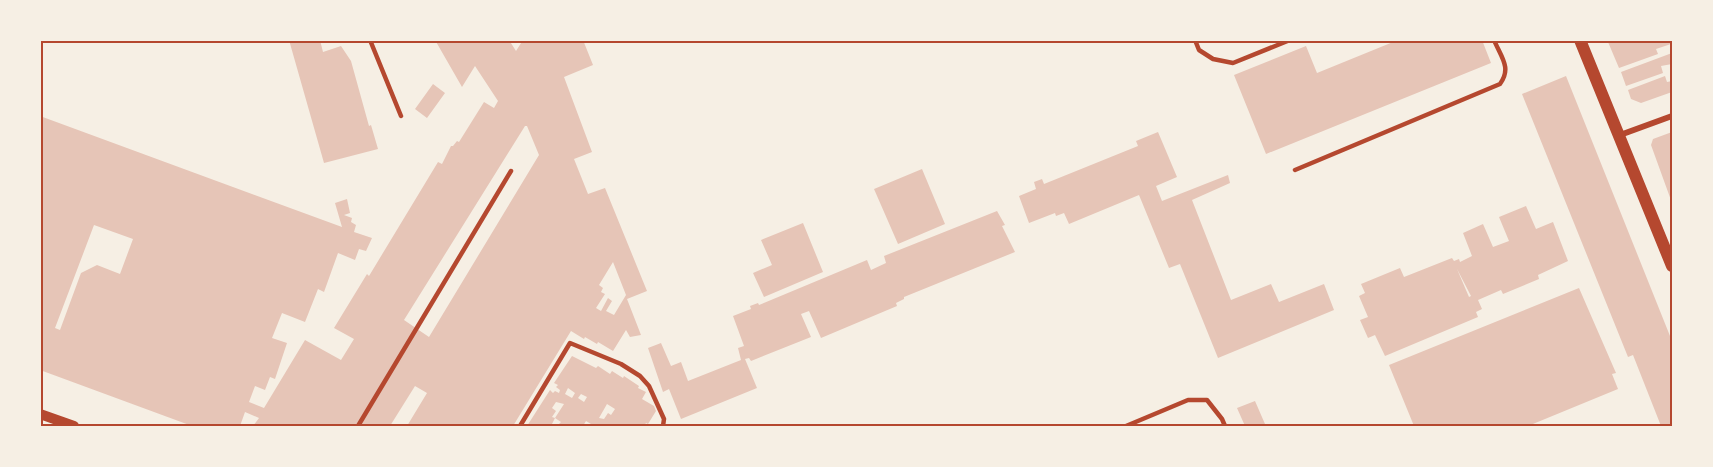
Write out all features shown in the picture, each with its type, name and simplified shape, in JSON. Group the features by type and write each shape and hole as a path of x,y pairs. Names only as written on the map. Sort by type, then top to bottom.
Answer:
{"main road":[{"path":"1581,40 1672,266"}],"street":[{"path":"1620,135 1672,116"},
{"path":"40,414 74,426"}],"lane":[{"path":"370,40 401,116"},
{"path":"1196,40 1199,50 1213,59 1233,63 1290,40"},
{"path":"1295,170 1500,84 1506,77 1507,69 1494,40"},
{"path":"358,426 511,171"},
{"path":"520,426 570,343 621,364 640,376 649,386 664,419 663,426"},
{"path":"1126,426 1188,400 1207,400 1225,426"}],"building":[{"path":"289,40 320,40 323,52 341,46 351,61 369,126 371,125 378,149 324,163"},
{"path":"435,40 509,40 516,51 523,40 583,40 593,65 564,77 592,152 574,159 588,194 605,188 647,291 627,299 641,335 630,337 626,330 613,351 571,331 513,426 407,426 427,393 415,386 390,426 253,426 259,418 245,412 240,426 192,426 40,370 40,116 342,227 335,203 347,199 350,213 344,215 352,218 351,222 356,225 354,232 372,238 366,251 359,249 355,260 338,253 324,292 318,289 305,322 282,313 272,338 287,343 275,379 270,377 265,390 255,386 249,402 264,408 305,340 341,360 354,339 334,328 367,274 369,276 438,162 442,164 451,146 459,142 484,102 494,108 498,101 475,66 462,87","holes":["527,126 539,155 429,337 404,320","94,225 133,239 120,274 97,265 81,273 60,330 55,328","613,262 626,295 614,315 606,311 612,301 608,298 601,311 596,308 605,294 601,292 603,288 599,285"]},
{"path":"1398,40 1482,40 1491,63 1266,154 1234,75 1306,46 1317,73"},
{"path":"1611,40 1672,40 1672,48 1671,44 1656,49 1658,54 1619,68 1608,42"},
{"path":"1672,53 1672,64 1661,66 1663,73 1626,86 1621,72"},
{"path":"1566,76 1672,341 1672,426 1661,426 1633,355 1628,357 1522,94"},
{"path":"1665,76 1667,82 1672,81 1672,92 1641,103 1631,99 1628,90"},
{"path":"433,84 445,93 427,118 415,109"},
{"path":"1158,132 1177,177 1156,186 1162,201 1228,175 1230,183 1192,200 1231,300 1271,284 1279,302 1324,284 1334,310 1218,358 1180,264 1169,268 1139,195 1069,224 1064,213 1056,216 1055,213 1029,223 1019,196 1036,189 1034,182 1042,179 1044,184 1138,146 1136,141"},
{"path":"1672,132 1672,203 1651,145 1653,139"},
{"path":"922,169 945,224 898,244 874,189"},
{"path":"1526,206 1536,229 1553,222 1568,261 1538,275 1539,279 1503,294 1501,290 1478,300 1482,309 1476,312 1478,317 1385,356 1375,335 1368,338 1360,320 1368,317 1359,296 1365,293 1361,284 1400,268 1404,277 1452,258 1454,261 1459,259 1460,262 1472,256 1463,233 1483,224 1493,247 1509,241 1499,217","holes":["1457,269 1471,296 1469,297"]},
{"path":"997,211 1015,252 904,297 896,303 897,306 821,338 809,311 801,314 811,337 751,361 749,358 745,359 757,388 681,419 669,389 663,392 648,348 661,343 671,366 681,362 688,381 741,360 738,348 744,346 733,316 751,309 750,306 758,303 759,305 867,260 871,270 886,263 884,256"},
{"path":"803,223 823,272 764,297 753,273 772,265 761,240"},
{"path":"1579,288 1616,373 1612,374 1618,389 1528,426 1414,426 1389,365"},
{"path":"572,356 596,368 598,366 610,374 612,371 623,378 624,376 646,392 642,399 654,406 656,411 648,424 644,426 590,426 591,424 586,421 583,426 557,426 561,422 555,418 551,426 527,426 550,390 553,393 555,391 559,393 560,390 556,387 558,385 554,383","holes":["568,388 575,393 572,398 565,394","581,394 587,397 584,402 578,398","556,402 564,404 555,418 552,417 556,411 552,408","607,404 615,409 604,419 599,418"]},
{"path":"1255,401 1265,424 1245,426 1237,408"}]}
